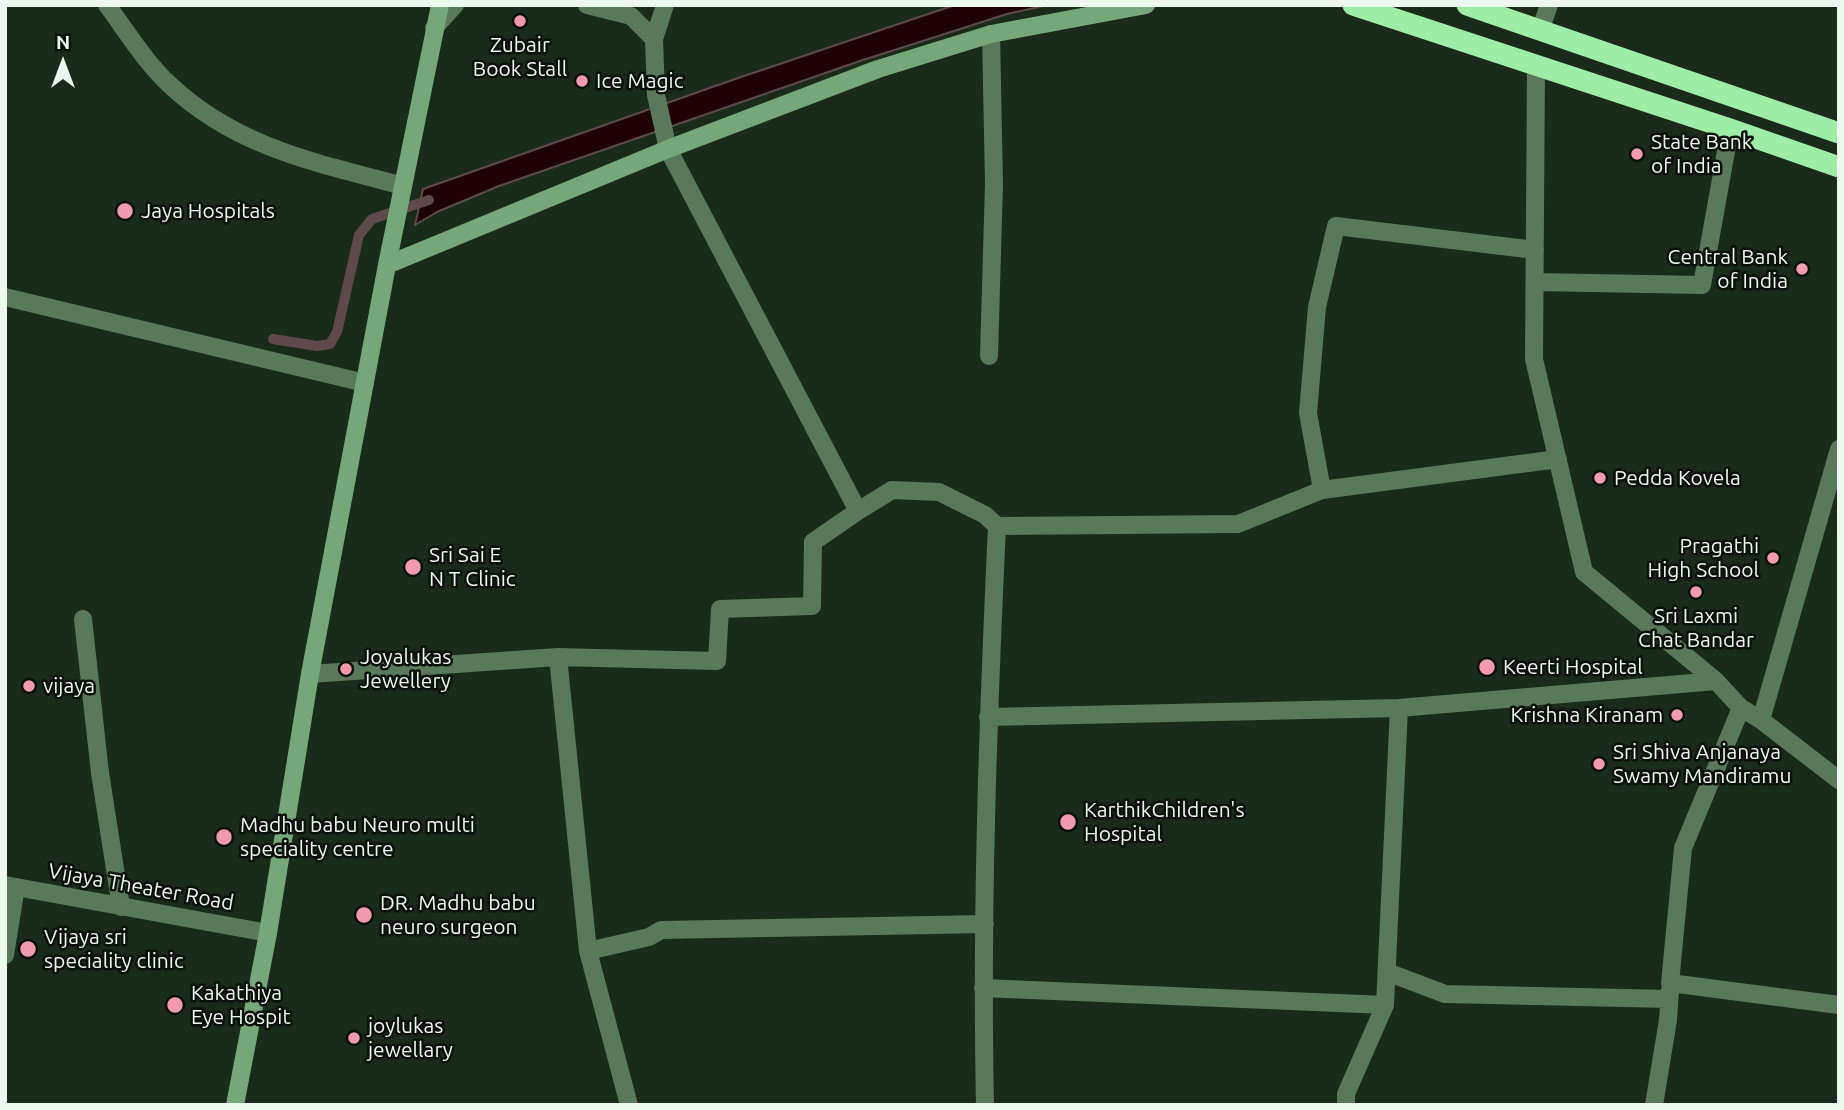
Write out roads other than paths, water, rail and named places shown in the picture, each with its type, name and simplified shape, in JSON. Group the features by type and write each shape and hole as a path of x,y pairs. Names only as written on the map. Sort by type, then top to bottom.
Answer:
{"highway":[{"path":"1353,5 1839,167"},
{"path":"1467,5 1839,133"}],"street":[{"path":"107,5 168,84 194,106 256,143 283,154 403,186"},
{"path":"235,1105 268,933 310,674 387,265 440,5"},
{"path":"434,28 456,5"},
{"path":"587,5 631,16 654,38"},
{"path":"665,5 654,38 656,94 668,149 858,511"},
{"path":"387,265 668,149 878,69 992,34 1146,5"},
{"path":"1540,31 1549,5"},
{"path":"989,356 994,184 992,34"},
{"path":"1536,64 1534,359 1584,572 1716,681 1741,708 1761,720 1839,780"},
{"path":"1535,282 1702,285 1730,129"},
{"path":"1322,490 1308,413 1317,307 1336,226 1535,250"},
{"path":"5,297 365,383"},
{"path":"1761,720 1839,449"},
{"path":"310,674 558,657 717,661 720,609 812,606 813,542 892,490 939,492 985,515 998,526 1238,524 1322,490 1558,459"},
{"path":"985,1105 983,988 988,717 998,526"},
{"path":"83,619 100,773 121,907"},
{"path":"558,657 588,950 629,1105"},
{"path":"988,717 1399,708 1716,681"},
{"path":"1346,1105 1346,1094 1385,1006 1399,708"},
{"path":"1654,1105 1668,1020 1683,848 1741,708"},
{"path":"5,955 11,886"},
{"name":"Vijaya Theater Road","path":"11,886 268,933"},
{"path":"588,950 649,937 661,930 985,924"},
{"path":"1387,972 1445,993 1670,991 1839,1005"},
{"path":"983,988 1385,1006"}],"waterway":[{"path":"273,339 317,346 330,344 337,332 359,235 372,219 429,200"}],"place":[{"name":"Zubair Book Stall","path":"520,21"},
{"name":"Ice Magic","path":"582,81"},
{"name":"State Bank of India","path":"1637,154"},
{"name":"Jaya Hospitals","path":"125,211"},
{"name":"Central Bank of India","path":"1802,269"},
{"name":"Pedda Kovela","path":"1600,478"},
{"name":"Pragathi High School","path":"1773,558"},
{"name":"Sri Sai E N T Clinic","path":"413,567"},
{"name":"Sri Laxmi Chat Bandar","path":"1696,592"},
{"name":"Keerti Hospital","path":"1487,667"},
{"name":"Joyalukas Jewellery","path":"346,669"},
{"name":"vijaya","path":"29,686"},
{"name":"Krishna Kiranam","path":"1677,715"},
{"name":"Sri Shiva Anjanaya Swamy Mandiramu","path":"1599,764"},
{"name":"KarthikChildren's Hospital","path":"1068,822"},
{"name":"Madhu babu Neuro multi speciality centre","path":"224,837"},
{"name":"DR. Madhu babu neuro surgeon","path":"364,915"},
{"name":"Vijaya sri speciality clinic","path":"28,949"},
{"name":"Kakathiya Eye Hospit","path":"175,1005"},
{"name":"joylukas jewellary","path":"354,1038"}]}
